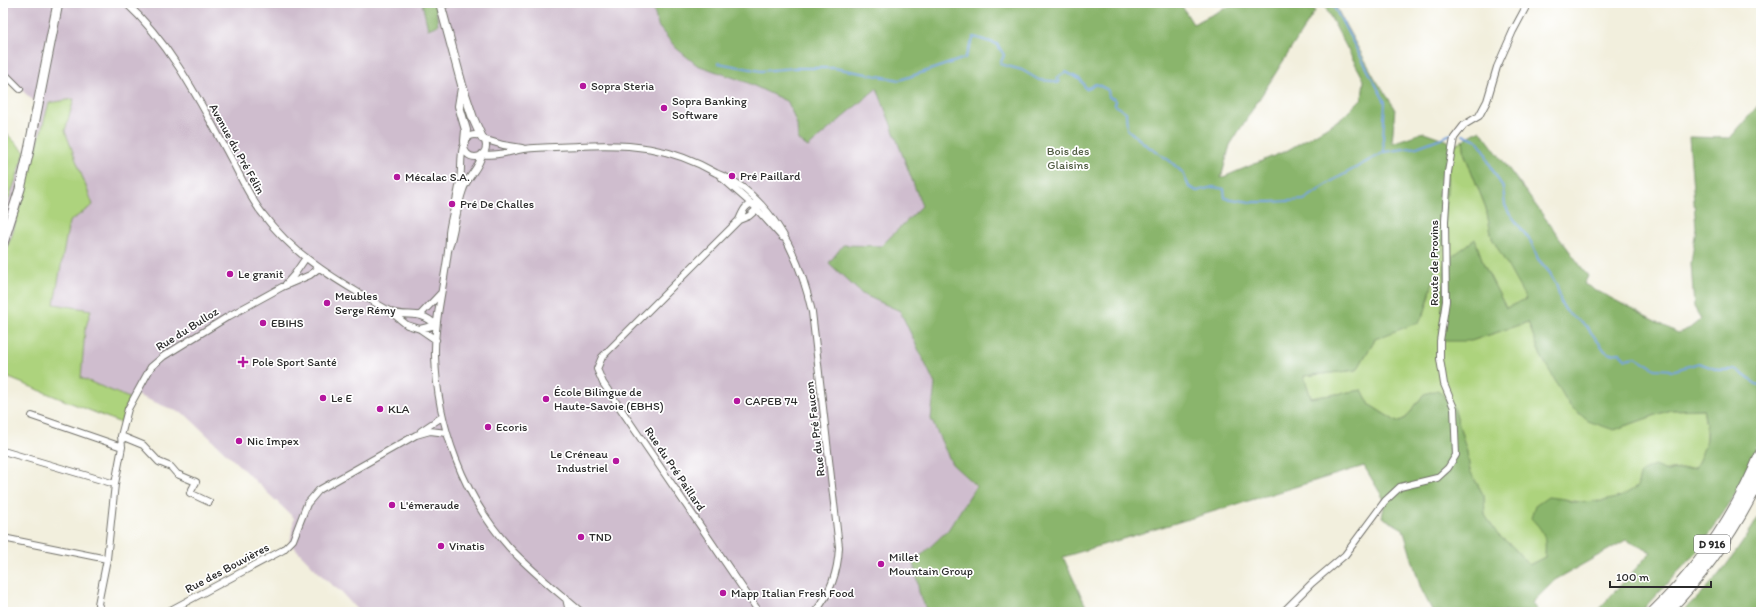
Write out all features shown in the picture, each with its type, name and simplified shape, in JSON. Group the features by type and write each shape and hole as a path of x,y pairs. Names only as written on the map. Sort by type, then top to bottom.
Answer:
{"highway":[{"name":"D 916","path":"1653,612 1685,580 1711,546 1734,510 1761,453"},
{"name":"D 916","path":"1667,612 1692,586 1720,550 1741,516 1761,477"}],"main road":[{"path":"52,3 53,33"},
{"path":"3,243 20,189 58,3"}],"street":[{"name":"Avenue du Pré Félin","path":"126,3 150,25 179,68 218,135 250,197 272,226 306,259 391,312 400,315 421,314"},
{"path":"440,3 462,85 473,118 486,148 482,154 480,163 467,180 462,192 440,293 436,325 436,340 437,380 442,416 468,487 488,519 514,552 581,612"},
{"name":"Route de Provins","path":"1283,612 1312,583 1345,555 1385,501 1400,487 1437,478 1448,468 1456,455 1454,408 1444,384 1440,359 1440,341 1446,301 1444,234 1448,172 1454,138 1464,125 1479,116 1482,111 1487,101 1497,67 1513,31 1528,3"},
{"path":"3,72 20,89"},
{"path":"448,252 449,233 460,181 460,160 466,130 460,106 462,85"},
{"path":"482,154 476,157 470,156 465,152 464,144 469,137 474,135 483,139"},
{"name":"Rue du Pré Faucon","path":"483,139 503,145 526,149"},
{"name":"Rue du Pré Faucon","path":"482,154 489,155 526,149 614,144 634,145 676,154 697,162 734,181 758,202 776,223 803,275 812,312 839,537 839,555 834,580 827,595 815,612"},
{"name":"Rue du Pré Faucon","path":"718,174 751,203 787,242"},
{"path":"751,203 758,202 757,210"},
{"name":"Rue du Pré Paillard","path":"751,203 744,209 739,220 602,357 597,369 603,383 759,612"},
{"name":"Rue du Pré Paillard","path":"739,220 749,216 757,210"},
{"name":"Rue du Bulloz","path":"282,287 291,279 306,259"},
{"name":"Rue du Bulloz","path":"102,612 98,604 107,559 115,484 122,447 121,436 128,409 151,367 164,356 195,337 282,287 310,275 319,268"},
{"path":"436,325 429,318 421,314 440,293"},
{"name":"Avenue du Pré Félin","path":"391,312 397,319 407,325 420,329 436,340"},
{"path":"420,329 436,325"},
{"path":"32,416 122,447"},
{"name":"Rue des Bouvières","path":"167,612 278,553 293,540 307,504 316,492 332,481 416,435 442,416"},
{"name":"Rue des Bouvières","path":"416,435 430,431 447,433"},
{"path":"121,436 143,445 159,462 171,468 177,474 186,476 196,482 190,493 209,502"},
{"path":"3,451 115,484"},
{"path":"3,538 107,559"},
{"path":"566,598 569,612"}],"shaded area":[{"path":"3,3 422,3 428,29 436,8 456,3 652,3 658,26 676,48 697,65 746,82 788,102 797,125 798,140 877,88 922,206 881,246 843,245 862,294 900,311 935,384 932,419 952,464 976,487 948,530 914,562 919,592 926,609 925,612 359,612 341,592 326,580 292,545 289,550 294,518 186,415 137,395 129,398 81,378 85,330 91,310 54,305 69,222 93,205 65,131 73,99 3,257 3,217 25,152 38,105 3,73"}],"green space":[{"path":"422,3 456,3 436,8 438,25 428,29"},
{"name":"Bois des Glaisins","path":"652,3 1180,3 1193,24 1236,3 1310,3 1315,11 1230,145 1221,178 1288,150 1342,118 1362,98 1364,80 1323,3 1334,3 1376,80 1395,108 1392,143 1424,132 1455,145 1448,172 1444,241 1425,311 1419,322 1375,339 1357,370 1304,376 1311,398 1362,390 1370,405 1397,422 1406,418 1424,394 1438,390 1454,408 1467,452 1470,471 1484,496 1485,515 1498,535 1512,546 1529,565 1545,557 1544,535 1531,518 1535,506 1548,497 1565,499 1572,502 1603,501 1620,497 1637,487 1641,472 1654,466 1667,471 1695,468 1702,453 1706,439 1705,418 1703,409 1670,410 1614,430 1588,421 1569,405 1541,356 1528,322 1471,341 1440,341 1445,262 1475,239 1484,265 1506,308 1526,299 1492,238 1486,208 1465,155 1463,140 1480,130 1588,276 1584,284 1678,333 1690,328 1701,319 1694,307 1691,263 1696,228 1689,137 1730,138 1761,102 1761,436 1732,500 1696,553 1640,612 1596,612 1651,552 1626,540 1555,580 1532,603 1538,612 1433,612 1421,589 1403,529 1382,517 1385,501 1364,466 1063,557 1086,606 1093,612 925,612 926,609 919,592 914,562 948,530 976,486 952,464 931,419 935,384 900,311 862,294 829,263 843,245 881,246 922,206 877,88 808,147 798,140 797,125 788,102 746,82 697,65 676,48 658,26"},
{"path":"74,99 65,131 93,205 69,222 54,304 91,310 85,330 81,378 129,398 121,423 4,376 3,380 3,257 12,235 49,103"},
{"path":"3,130 25,152 3,217"},
{"path":"1463,140 1465,155 1486,208 1492,238 1527,299 1506,308 1484,265 1475,240 1471,341 1528,322 1541,356 1614,430 1670,410 1703,409 1705,418 1705,446 1695,468 1642,472 1637,487 1621,497 1609,501 1577,502 1565,499 1543,531 1546,545 1545,557 1529,565 1512,546 1497,535 1485,515 1484,496 1470,471 1467,452 1454,408 1424,394 1406,418 1397,422 1370,405 1362,390 1311,398 1304,376 1357,370 1375,339 1419,321 1425,311 1430,295 1448,172 1455,145"},
{"path":"1761,513 1761,612 1682,612 1705,590 1726,566"}],"waterway":[{"path":"1332,3 1385,102 1383,137 1384,152"},
{"path":"718,63 761,71 794,68 834,68 900,80 965,58 974,37 997,44 1004,55 1000,64 1022,70 1039,80 1057,83 1059,82 1056,78 1066,72 1081,80 1086,89 1096,84 1108,90 1109,97 1115,99 1115,105 1126,112 1127,129 1146,145 1170,161 1183,173 1189,187 1197,191 1213,187 1224,189 1225,198 1251,202 1304,200 1332,181 1384,152 1417,147 1454,133"},
{"path":"1463,134 1477,140 1485,151 1488,161 1503,188 1505,205 1508,211 1531,242 1538,259 1550,273 1557,286 1561,303 1566,311 1587,327 1605,351 1610,354 1620,353 1626,359 1636,357 1655,369 1675,370 1699,363 1718,370 1737,370 1756,384 1761,385"}],"place":[{"name":"Sopra Steria","path":"583,86"},
{"name":"Sopra Banking Software","path":"664,108"},
{"name":"Pré Paillard","path":"732,176"},
{"name":"Mécalac S.A.","path":"397,177"},
{"name":"Pré De Challes","path":"452,204"},
{"name":"Le granit","path":"230,274"},
{"name":"Meubles Serge Rémy","path":"327,303"},
{"name":"EBIHS","path":"263,323"},
{"name":"Pole Sport Santé","path":"243,362"},
{"name":"Le E","path":"323,398"},
{"name":"École Bilingue de Haute-Savoie (EBHS)","path":"546,399"},
{"name":"CAPEB 74","path":"737,401"},
{"name":"KLA","path":"380,409"},
{"name":"Ecoris","path":"488,427"},
{"name":"Nic Impex","path":"239,441"},
{"name":"Le Créneau Industriel","path":"616,461"},
{"name":"L'émeraude","path":"392,505"},
{"name":"TND","path":"581,537"},
{"name":"Vinatis","path":"441,546"},
{"name":"Millet Mountain Group","path":"881,564"},
{"name":"Mapp Italian Fresh Food","path":"723,593"}]}
